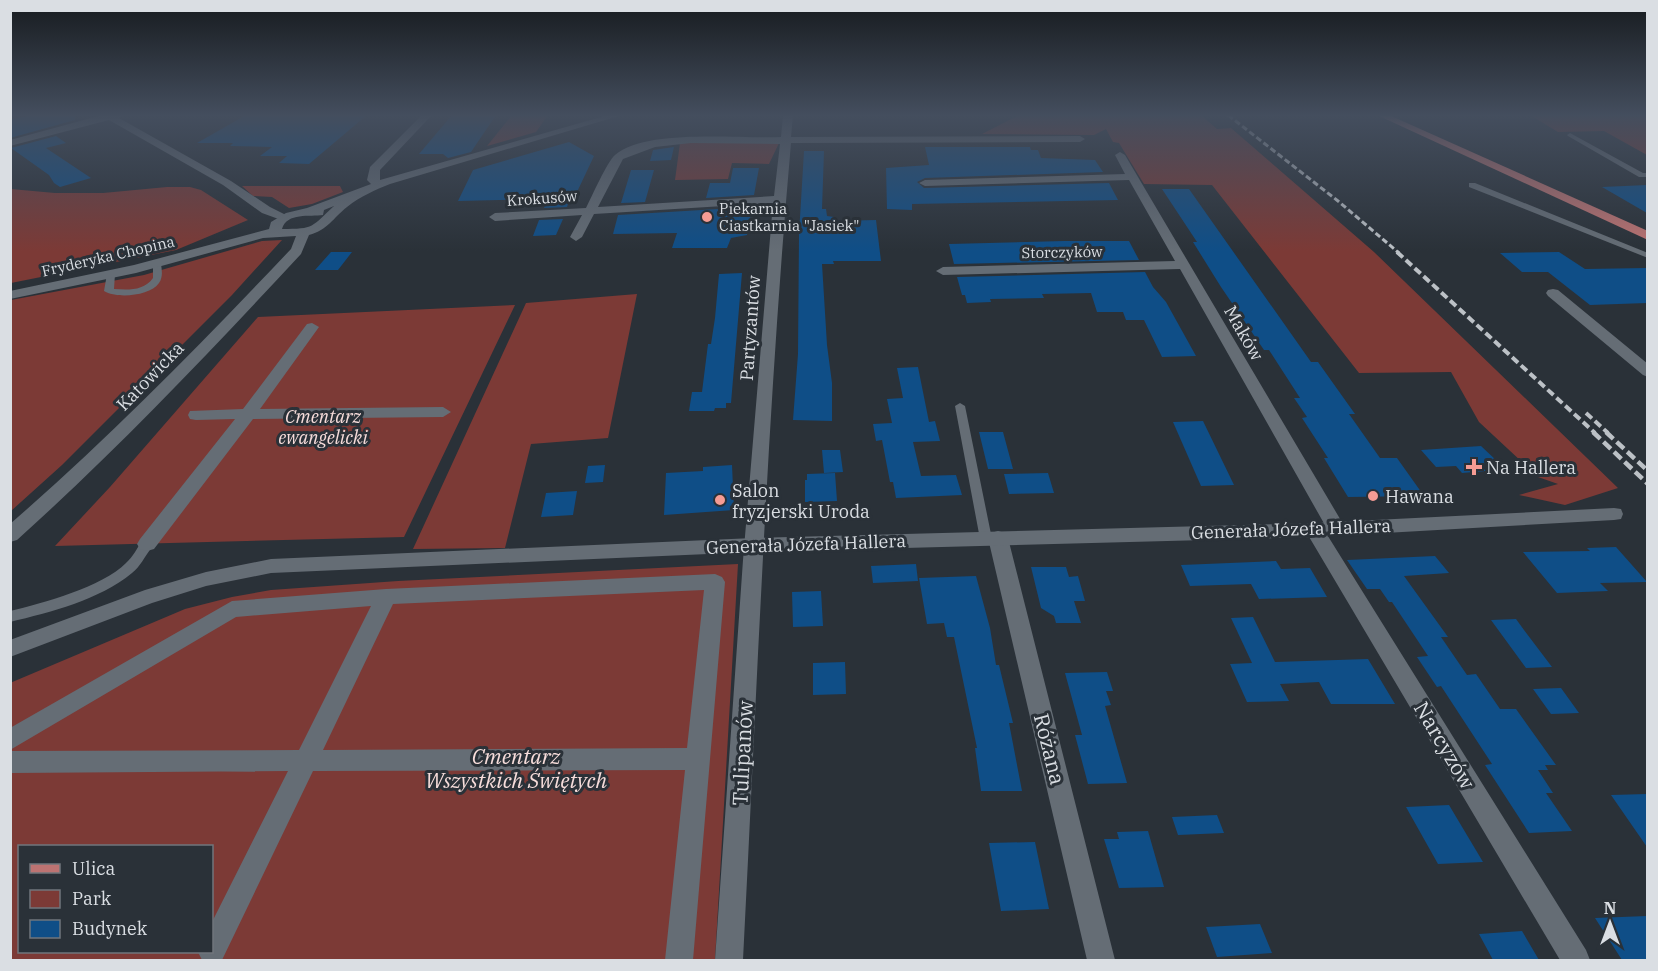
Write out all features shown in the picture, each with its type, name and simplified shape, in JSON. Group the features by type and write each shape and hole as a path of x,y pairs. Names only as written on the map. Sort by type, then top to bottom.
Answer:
{"main road":[{"path":"1481,160 1647,236"},
{"path":"1506,160 1647,223"}],"street":[{"path":"188,160 227,183 269,212 287,234 303,233 320,227 325,224 327,216 366,189"},
{"path":"379,185 373,180 374,169 383,160"},
{"path":"307,212 366,189 463,160"},
{"name":"Krokusów","path":"576,237 616,160"},
{"name":"Partyzantów","path":"754,545 784,160"},
{"name":"Maków","path":"1123,160 1337,529"},
{"path":"925,183 1132,177"},
{"name":"Krokusów","path":"495,217 780,199"},
{"path":"307,212 327,216"},
{"name":"Fryderyka Chopina","path":"10,295 157,264 278,224 307,212"},
{"name":"Katowicka","path":"10,535 98,458 296,251 303,233"},
{"name":"Storczyków","path":"943,271 1182,265"},
{"path":"1553,293 1647,372"},
{"path":"147,544 312,327"},
{"path":"196,415 443,412"},
{"name":"Generała Józefa Hallera","path":"10,649 145,598 206,579 271,566 754,545 1314,530 1614,514"},
{"name":"Narcyzów","path":"1314,530 1576,960"},
{"name":"Różana","path":"992,538 1101,960"},
{"name":"Tulipanów","path":"729,960 754,545"},
{"path":"10,740 232,609 386,597 715,582 679,960"},
{"path":"213,947 386,597"},
{"path":"10,762 699,759"}],"lane":[{"path":"1616,160 1642,175 1647,175"},
{"path":"1472,185 1647,256"},
{"path":"111,274 109,291 139,291 155,283 157,264"},
{"path":"960,406 992,538"},
{"path":"10,617 63,602 104,582 128,569 147,544"}],"green space":[{"path":"678,160 771,160 769,164 732,163 728,179 675,180"},
{"path":"1130,160 1268,160 1374,252 1618,488 1565,505 1519,495 1558,484 1538,477 1479,422 1451,372 1359,373 1212,185 1144,184"},
{"path":"242,186 340,186 343,192 312,204 289,208 272,197 253,196"},
{"path":"190,187 201,190 248,220 176,250 11,283 11,189 55,193 103,193"},
{"path":"282,240 232,295 62,465 11,511 11,300 144,275 262,241"},
{"path":"637,294 608,438 531,444 505,548 413,549 526,303"},
{"name":"Cmentarz ewangelicki","path":"515,305 404,537 55,546 110,487 258,317"},
{"name":"Cmentarz Wszystkich Świętych","path":"738,564 715,960 11,960 10,683 185,609 271,590 398,581"}],"building":[{"path":"28,160 64,160 91,178 60,187 49,175"},
{"path":"282,160 313,160 309,164 279,163"},
{"path":"506,160 592,160 577,192 572,192 567,207 544,208 548,199 458,201 473,170"},
{"path":"803,160 824,160 822,209 826,209 827,216 834,217 833,221 876,220 881,261 833,261 834,264 822,264 827,345 832,383 832,421 793,420 798,354 799,234"},
{"path":"928,160 1095,160 1103,172 925,178 917,182 924,188 1109,183 1118,200 912,204 912,210 887,209 886,168 929,165"},
{"path":"733,168 759,168 754,195 706,198 710,183 730,183"},
{"path":"631,170 654,170 645,202 621,203"},
{"path":"1647,185 1647,213 1602,187"},
{"path":"1162,189 1189,189 1311,362 1318,362 1355,414 1349,414 1380,458 1397,458 1424,496 1348,497 1324,458 1328,458 1302,418 1307,417 1294,398 1300,398 1269,350 1264,350 1221,287 1193,242 1197,242"},
{"path":"752,207 747,235 731,238 727,248 672,248 677,233 613,234 618,215"},
{"path":"563,219 556,235 533,236 539,220"},
{"path":"1129,241 1139,260 954,264 949,244"},
{"path":"331,252 352,252 338,270 315,270"},
{"path":"1559,252 1585,269 1647,268 1647,303 1590,305 1548,272 1522,272 1500,253"},
{"path":"1145,272 1153,287 1166,302 1196,356 1162,357 1144,320 1126,320 1123,312 1097,312 1091,293 1042,294 1044,298 990,299 991,302 967,303 957,277"},
{"path":"742,273 731,403 726,403 726,408 715,408 714,411 689,411 692,392 702,392 708,344 711,344 715,318 719,274"},
{"path":"918,367 929,422 935,421 940,441 913,442 921,476 956,475 962,495 896,498 893,482 890,482 882,440 876,441 873,424 892,423 887,399 903,398 897,368"},
{"path":"1203,421 1234,485 1201,486 1173,422"},
{"path":"979,432 1003,432 1013,469 988,469"},
{"path":"1481,446 1498,462 1479,464 1486,471 1462,473 1456,466 1436,467 1421,450"},
{"path":"822,450 840,450 843,472 824,473"},
{"path":"605,465 603,482 585,483 588,466"},
{"path":"732,465 734,510 664,515 666,473 703,471 703,467"},
{"path":"835,473 837,501 805,502 807,474"},
{"path":"1048,473 1054,493 1009,494 1004,474"},
{"path":"577,491 573,515 541,517 546,493"},
{"path":"1616,547 1647,582 1600,583 1608,591 1557,593 1523,552 1590,551 1587,548"},
{"path":"1435,556 1449,573 1404,576 1448,637 1441,637 1467,675 1476,674 1500,709 1516,709 1556,765 1545,765 1548,770 1538,770 1553,793 1546,793 1572,831 1529,833 1485,765 1492,764 1441,686 1437,687 1417,657 1428,656 1392,602 1389,602 1380,589 1367,589 1347,560"},
{"path":"1276,561 1281,569 1310,568 1327,597 1259,599 1251,584 1190,586 1181,565"},
{"path":"916,564 918,581 873,583 871,566"},
{"path":"1031,567 1066,567 1069,577 1078,576 1085,601 1074,601 1081,623 1056,623 1054,616 1041,608"},
{"path":"976,576 990,628 996,665 999,665 1013,723 1009,723 1022,791 981,791 975,748 977,748 954,637 947,637 944,623 927,624 919,578"},
{"path":"821,591 823,626 793,627 792,592"},
{"path":"1253,617 1275,662 1368,659 1395,704 1331,704 1319,682 1280,684 1289,701 1247,702 1230,664 1252,663 1231,618"},
{"path":"1516,619 1552,667 1526,668 1491,620"},
{"path":"845,662 846,694 813,695 813,663"},
{"path":"1107,672 1113,691 1106,691 1111,705 1105,706 1127,783 1088,784 1075,735 1082,735 1065,673"},
{"path":"1561,688 1579,713 1551,714 1533,689"},
{"path":"1647,794 1647,847 1611,795"},
{"path":"1449,805 1483,862 1438,864 1406,807"},
{"path":"1217,815 1224,833 1178,835 1172,817"},
{"path":"1148,831 1164,887 1119,888 1104,839 1119,839 1117,832"},
{"path":"1035,842 1049,909 1001,911 989,843"},
{"path":"1647,916 1647,960 1622,960 1595,918"},
{"path":"1260,924 1272,953 1217,957 1206,927"},
{"path":"1522,931 1539,960 1493,960 1479,934"}],"railway":[{"path":"1286,160 1399,253"},
{"path":"1397,252 1595,433"},
{"path":"1586,413 1608,433"},
{"path":"1593,432 1648,484"},
{"path":"1606,432 1648,471"}],"place":[{"name":"Piekarnia Ciastkarnia \"Jasiek\"","path":"707,217"},
{"name":"Na Hallera","path":"1474,467"},
{"name":"Hawana","path":"1373,496"},
{"name":"Salon fryzjerski Uroda","path":"720,500"}]}
